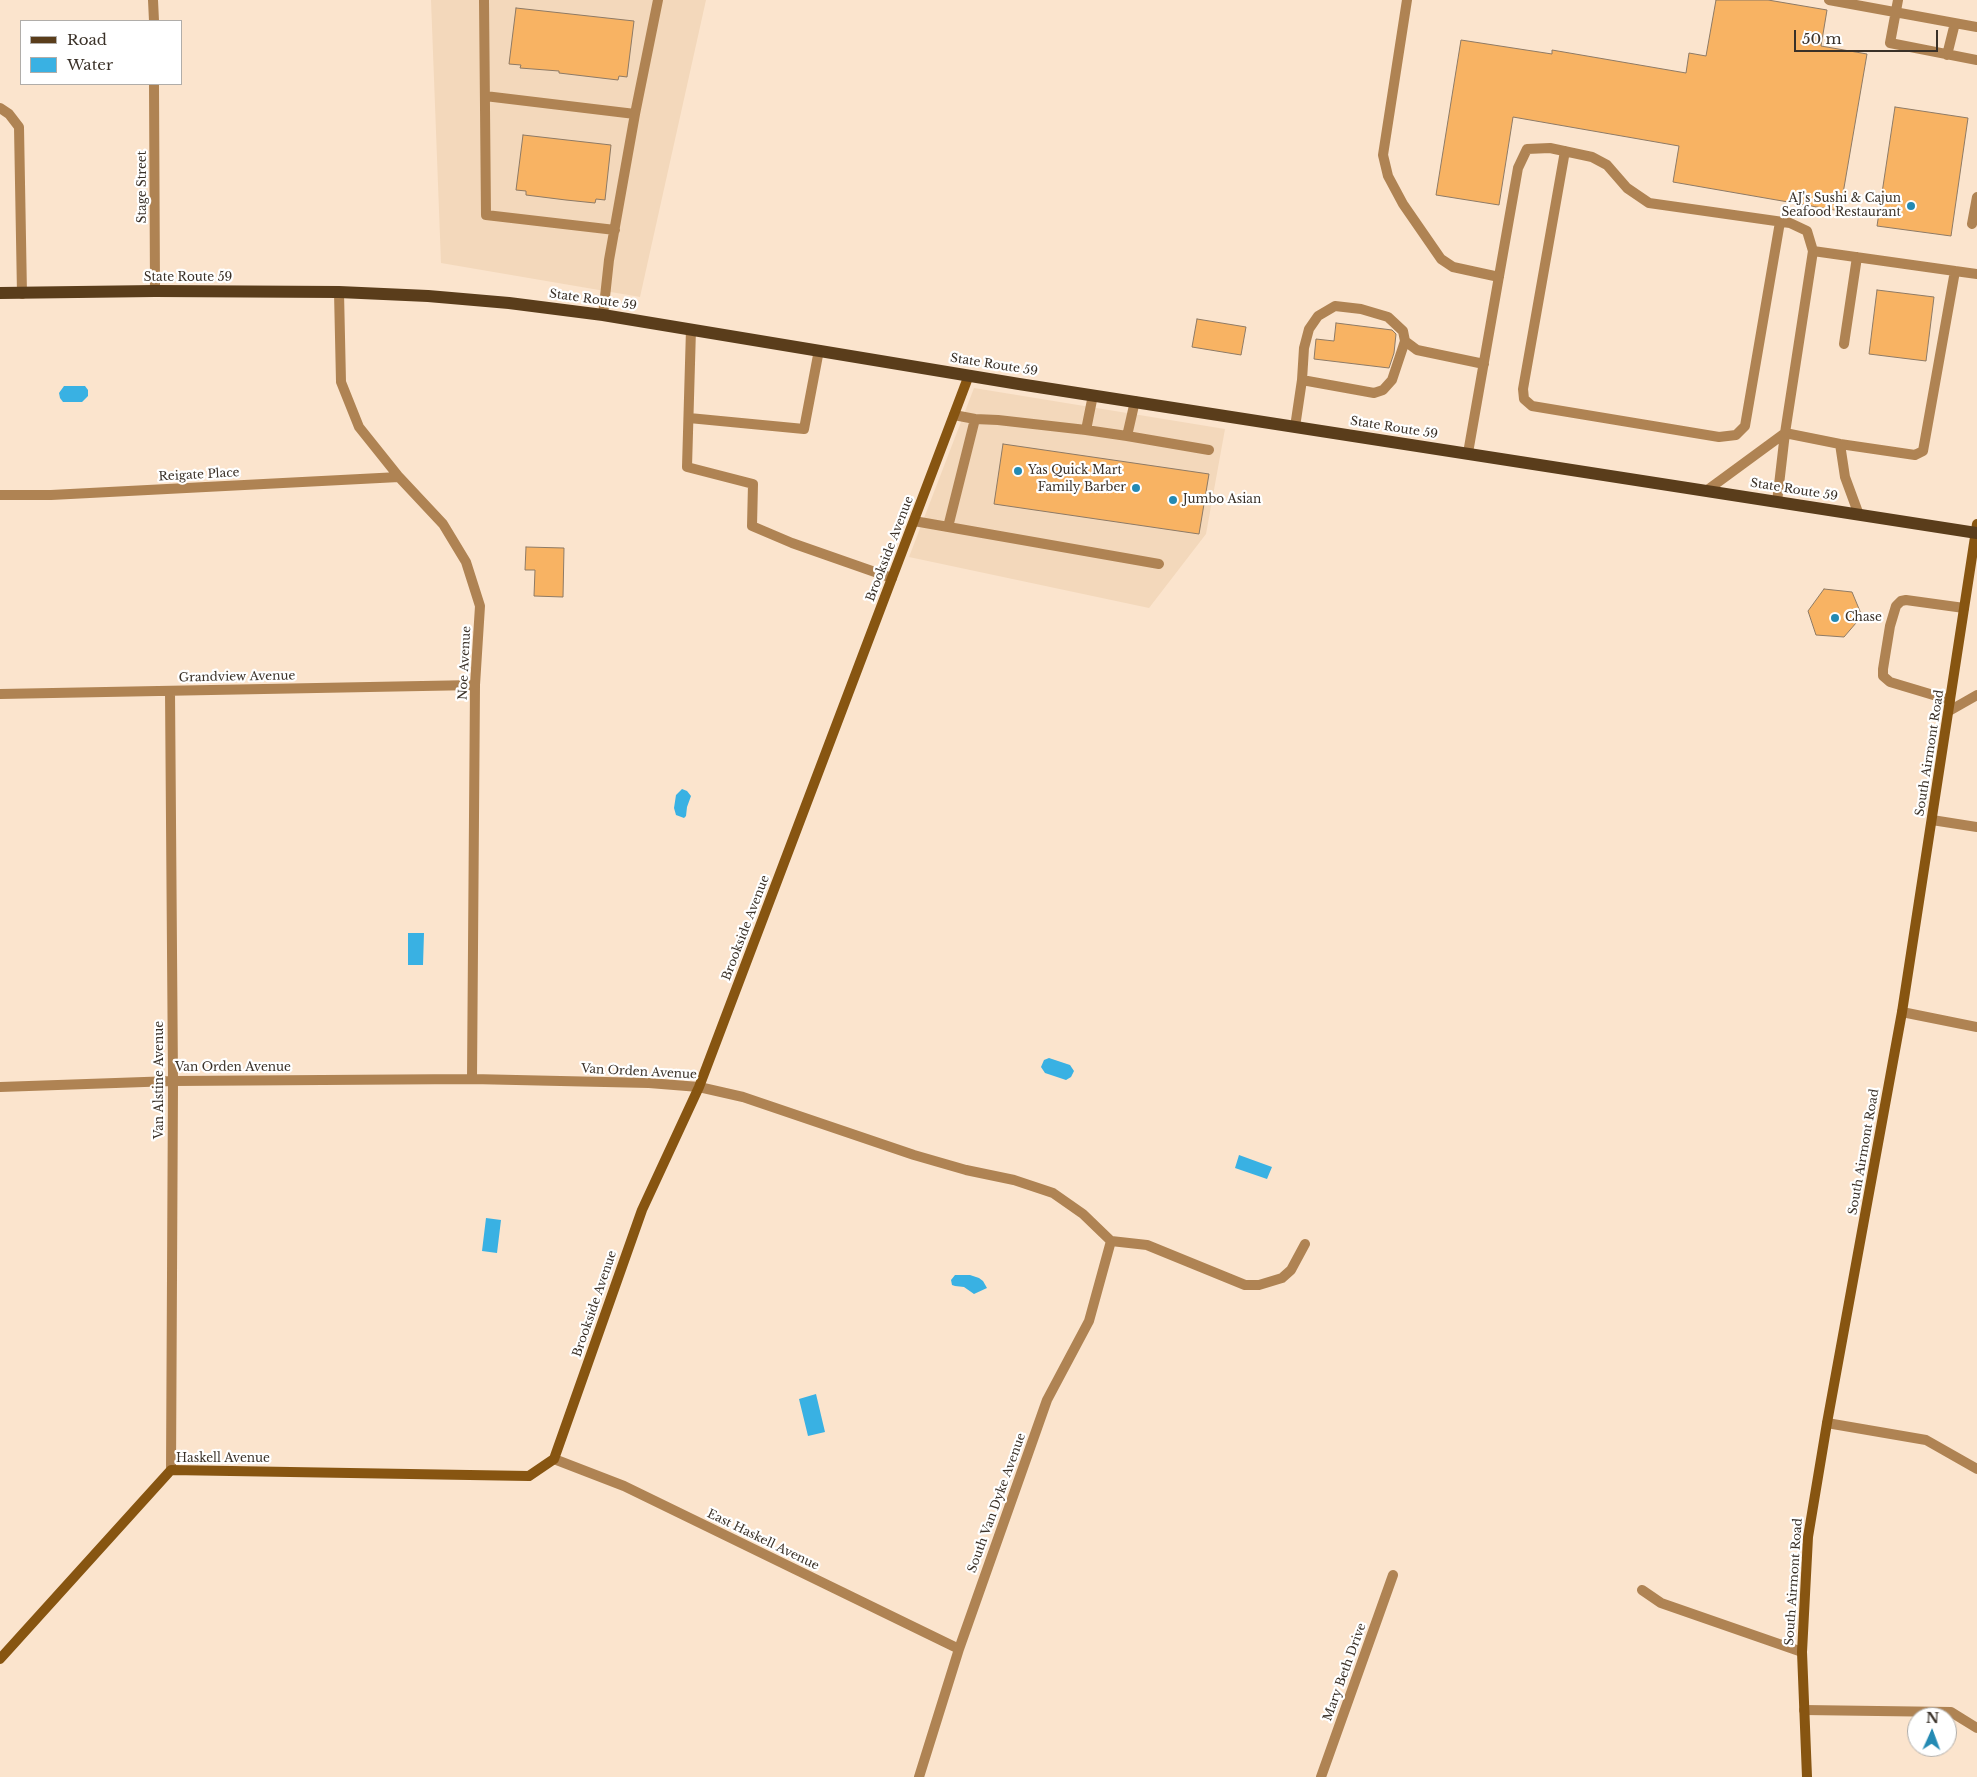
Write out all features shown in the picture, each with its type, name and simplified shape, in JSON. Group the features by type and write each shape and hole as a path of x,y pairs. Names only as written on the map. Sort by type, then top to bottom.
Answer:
{"main road":[{"name":"State Route 59","path":"0,294 155,291 339,292 428,296 509,303 603,315 1094,395 1777,502 1976,530"}],"street":[{"path":"154,0 154,20"},
{"path":"484,0 486,215 615,230"},
{"path":"603,315 615,230 635,114 658,0"},
{"path":"1407,0 1384,155 1388,176 1403,204 1442,259 1453,267 1499,277"},
{"path":"1829,0 1977,28"},
{"path":"1898,0 1890,44 1977,60"},
{"path":"1947,55 1955,23"},
{"name":"Stage Street","path":"154,85 155,291"},
{"path":"485,96 635,114"},
{"path":"0,108 9,114 19,127 22,294"},
{"path":"1468,453 1518,168 1527,149 1550,148 1592,156 1607,165 1627,188 1649,204 1790,223 1807,231 1813,251 1785,433 1777,502"},
{"path":"1565,151 1523,389 1524,399 1532,406 1719,437 1736,435 1745,426 1780,222"},
{"path":"1972,224 1977,197"},
{"path":"1813,251 1977,274"},
{"path":"1844,344 1857,257"},
{"path":"1706,491 1785,433 1840,444 1915,455 1923,451 1955,271"},
{"name":"Noe Avenue","path":"339,292 342,382 359,426 399,477 443,524 466,562 480,606 476,685 472,1079"},
{"path":"1295,426 1302,380 1304,348 1308,330 1318,316 1335,306 1361,309 1388,317 1403,331 1405,341 1392,380 1383,390 1374,393 1302,380"},
{"path":"691,329 687,467 753,484 752,526 792,543 892,578"},
{"path":"1405,341 1417,350 1484,364"},
{"path":"689,418 804,429 819,350"},
{"name":"Brookside Avenue","path":"554,1459 642,1210 699,1087 969,375"},
{"path":"1086,430 1094,395"},
{"path":"1127,436 1135,401"},
{"path":"954,415 974,420 998,420 1086,430 1209,450"},
{"path":"948,527 974,420"},
{"path":"1840,444 1845,476 1859,514"},
{"name":"Reigate Place","path":"0,495 51,495 399,477"},
{"path":"914,521 1159,564"},
{"name":"South Airmont Road","path":"1808,1777 1802,1652 1808,1537 1902,1012 1976,530"},
{"path":"1950,700 1890,682 1884,676 1883,669 1890,626 1896,606 1906,600 1964,608"},
{"name":"Grandview Avenue","path":"0,694 476,685"},
{"name":"Van Alstine Avenue","path":"170,691 171,1470"},
{"path":"1949,711 1977,694"},
{"path":"1932,820 1977,827"},
{"path":"1902,1012 1977,1028"},
{"name":"Van Orden Avenue","path":"0,1087 172,1081 472,1079 649,1083 699,1087 743,1098 914,1155 966,1170 1014,1180 1053,1193 1083,1214 1111,1242"},
{"path":"1111,1242 1148,1245 1245,1285 1259,1285 1282,1278 1291,1270 1306,1244"},
{"name":"South Van Dyke Avenue","path":"919,1777 959,1649 1047,1400 1089,1321 1111,1242"},
{"path":"1827,1423 1926,1440 1977,1469"},
{"name":"Haskell Avenue","path":"0,1659 171,1470 529,1476 554,1459"},
{"name":"East Haskell Avenue","path":"554,1459 624,1486 959,1649"},
{"name":"Mary Beth Drive","path":"1321,1777 1393,1575"},
{"path":"1642,1590 1661,1603 1802,1652"},
{"path":"1804,1710 1951,1712 1977,1728"}],"shaded area":[{"path":"431,0 706,0 640,297 441,263"},
{"path":"974,388 1225,429 1206,534 1149,608 909,557"}],"water":[{"path":"64,386 85,386 88,390 88,396 82,402 63,402 59,393"},
{"path":"682,789 691,796 684,818 676,815 674,808 676,795"},
{"path":"408,933 424,933 423,965 408,965"},
{"path":"1049,1058 1070,1065 1074,1071 1071,1077 1066,1080 1045,1073 1041,1067 1044,1060"},
{"path":"1239,1155 1272,1167 1267,1179 1235,1168"},
{"path":"486,1218 501,1220 497,1253 482,1251"},
{"path":"955,1275 970,1275 979,1278 987,1288 974,1294 964,1287 952,1285 951,1280"},
{"path":"816,1394 825,1432 808,1436 799,1399"}],"building":[{"path":"1716,0 1768,0 1827,10 1821,46 1867,54 1840,211 1673,182 1679,146 1513,117 1499,205 1436,195 1461,40 1552,54 1552,50 1686,73 1689,53 1706,56"},
{"path":"516,8 634,21 627,77 619,76 618,80 559,73 559,71 520,68 521,65 509,64"},
{"path":"1895,107 1968,118 1951,236 1877,226"},
{"path":"523,135 611,145 605,200 596,199 595,203 566,200 526,195 526,191 516,190"},
{"path":"1877,290 1934,297 1926,361 1869,354"},
{"path":"1197,319 1246,327 1241,355 1192,347"},
{"path":"1336,323 1392,330 1396,334 1394,353 1389,368 1314,359 1316,339 1334,341"},
{"path":"1003,444 1209,474 1199,534 994,504"},
{"path":"526,547 564,548 563,597 534,596 535,570 525,570"},
{"path":"1824,589 1852,592 1862,616 1844,637 1816,635 1808,611"}],"place":[{"name":"AJ's Sushi & Cajun Seafood Restaurant","path":"1911,206"},
{"name":"Yas Quick Mart","path":"1018,471"},
{"name":"Family Barber","path":"1136,488"},
{"name":"Jumbo Asian","path":"1173,500"},
{"name":"Chase","path":"1835,618"}]}
